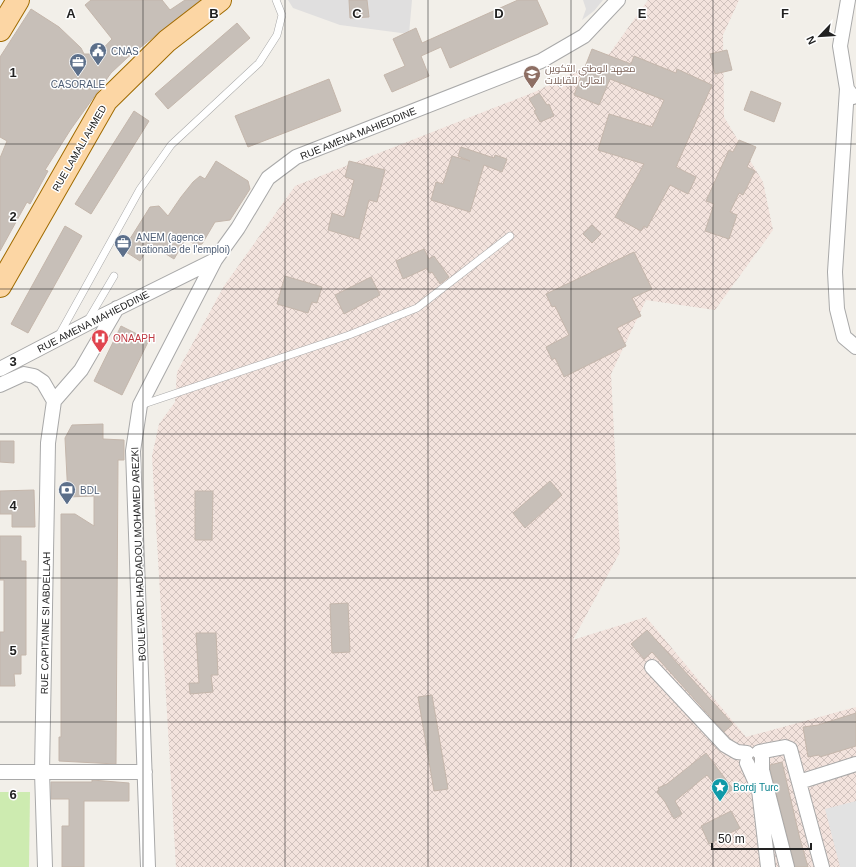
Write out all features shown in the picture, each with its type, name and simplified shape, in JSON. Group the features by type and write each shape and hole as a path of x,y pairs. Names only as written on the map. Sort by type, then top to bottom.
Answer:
{"main road":[{"path":"0,30 18,0"},
{"name":"RUE LAMALI AHMED","path":"0,286 106,101 167,41 220,0"}],"street":[{"name":"RUE AMENA MAHIEDDINE","path":"0,369 117,308 215,260 238,228 268,178 296,156 541,61 584,36 618,0"},
{"path":"848,0 840,46 848,89 835,272 837,309 844,337 856,347"},
{"path":"848,89 856,102"},
{"name":"BOULEVARD HADDADOU MOHAMED AREZKI","path":"148,867 133,450 140,405 215,260"},
{"path":"44,382 54,401 81,370 117,308"},
{"path":"0,384 24,374 34,376 49,386 57,388 71,383"},
{"name":"RUE CAPITAINE SI ABDELLAH","path":"45,867 42,772 48,443 54,401"},
{"path":"652,667 725,744 737,752 754,756 785,747 790,749 822,867"},
{"path":"754,756 768,867"},
{"path":"754,756 762,770 787,867"},
{"path":"799,782 856,764"},
{"path":"0,772 145,772"}],"lane":[{"path":"56,340 140,189 171,144 259,63 274,41 282,15 276,0"},
{"path":"140,405 349,335 417,308 510,236"},
{"path":"86,324 114,276"}],"shaded area":[{"path":"288,0 412,0 409,34 340,25 293,8"},
{"path":"583,0 603,0 594,11 582,20 586,9"},
{"path":"648,0 739,0 723,35 724,117 763,182 773,230 715,310 646,300 611,374 620,552 573,640 646,617 746,737 856,707 856,867 176,867 152,456 159,424 175,402 177,372 224,286 295,186 537,91 610,53"},
{"path":"856,801 856,867 840,867 825,809"}],"green space":[{"path":"0,792 30,792 29,867 0,867"}],"building":[{"path":"91,0 162,0 170,10 185,0 200,0 127,58 111,73 71,129 45,170 48,171 30,204 27,202 0,251 0,158 7,141 0,137 0,57 31,9 59,27 81,48 84,54 98,54 112,39 85,5"},
{"path":"349,0 367,0 369,17 350,18"},
{"path":"518,0 537,0 548,24 450,68 441,47 421,56 429,76 392,92 384,75 405,66 393,39 416,28 422,43"},
{"path":"237,23 250,38 168,109 155,94"},
{"path":"592,49 631,64 634,56 676,73 677,69 712,85 676,167 696,177 688,194 670,185 647,228 644,226 641,231 615,217 644,164 598,150 609,114 652,127 664,100 610,79 599,105 574,95"},
{"path":"727,50 732,70 715,74 710,54"},
{"path":"329,79 341,111 248,147 235,116"},
{"path":"751,91 781,103 774,122 744,110"},
{"path":"539,93 547,105 549,104 554,116 540,122 534,111 536,110 529,99"},
{"path":"134,111 149,121 91,214 75,204"},
{"path":"739,140 756,147 747,167 755,171 743,195 739,193 730,212 737,215 729,239 705,231 714,204 706,201 729,150 733,152"},
{"path":"461,147 494,158 495,155 507,159 502,172 484,165 470,212 431,200 436,182 443,184 452,156 470,161 458,156"},
{"path":"216,161 248,181 250,189 230,220 215,222 202,244 196,245 186,239 174,259 150,244 140,261 123,250 150,207 159,206 168,216 193,182 200,176 205,179"},
{"path":"349,161 385,170 377,202 369,200 359,239 328,230 332,213 344,217 354,180 345,177"},
{"path":"592,225 601,234 592,243 583,234"},
{"path":"65,226 82,236 28,333 11,324"},
{"path":"424,249 429,259 434,256 449,277 440,284 432,272 429,273 427,268 403,279 396,261"},
{"path":"634,252 652,289 632,298 641,316 617,328 626,346 564,377 555,358 552,360 546,347 569,335 555,306 552,307 546,294"},
{"path":"285,276 322,287 317,303 312,302 308,313 277,304"},
{"path":"371,277 380,295 344,314 335,295"},
{"path":"121,326 149,340 122,395 94,381"},
{"path":"103,424 103,439 124,440 124,460 118,460 116,764 59,761 59,737 61,737 61,514 75,514 94,526 94,496 68,497 65,438 72,425"},
{"path":"0,441 14,441 14,463 0,462"},
{"path":"550,481 562,495 525,528 513,513"},
{"path":"34,490 35,527 12,527 12,514 0,514 0,491"},
{"path":"195,491 213,491 212,540 195,540"},
{"path":"0,536 21,536 21,561 26,561 26,655 21,655 21,674 14,674 15,686 0,686 0,632 4,632 4,580 0,580"},
{"path":"348,603 350,652 332,653 330,604"},
{"path":"647,630 733,724 724,732 652,652 644,659 631,644"},
{"path":"196,633 216,633 218,675 211,675 213,692 190,694 189,683 199,683"},
{"path":"432,695 448,789 434,791 418,697"},
{"path":"856,713 856,746 820,757 819,755 808,757 803,727 818,725"},
{"path":"706,753 733,789 724,796 707,775 675,801 682,814 674,819 665,802 657,792 659,790 658,788 667,784"},
{"path":"782,762 808,867 795,867 770,769 770,765"},
{"path":"92,780 129,783 129,801 84,801 84,867 62,867 62,826 69,826 69,799 51,799 51,782 92,782"},
{"path":"731,811 740,828 709,844 701,826"}],"place":[{"name":"CNAS","path":"98,66"},
{"name":"CASORALE","path":"78,77"},
{"name":"معهد الوطني التكوين العالي للقابلات","path":"532,89"},
{"name":"ANEM (agence nationale de l'emploi)","path":"123,258"},
{"name":"ONAAPH","path":"100,353"},
{"name":"BDL","path":"67,505"},
{"name":"Bordj Turc","path":"720,802"}]}
